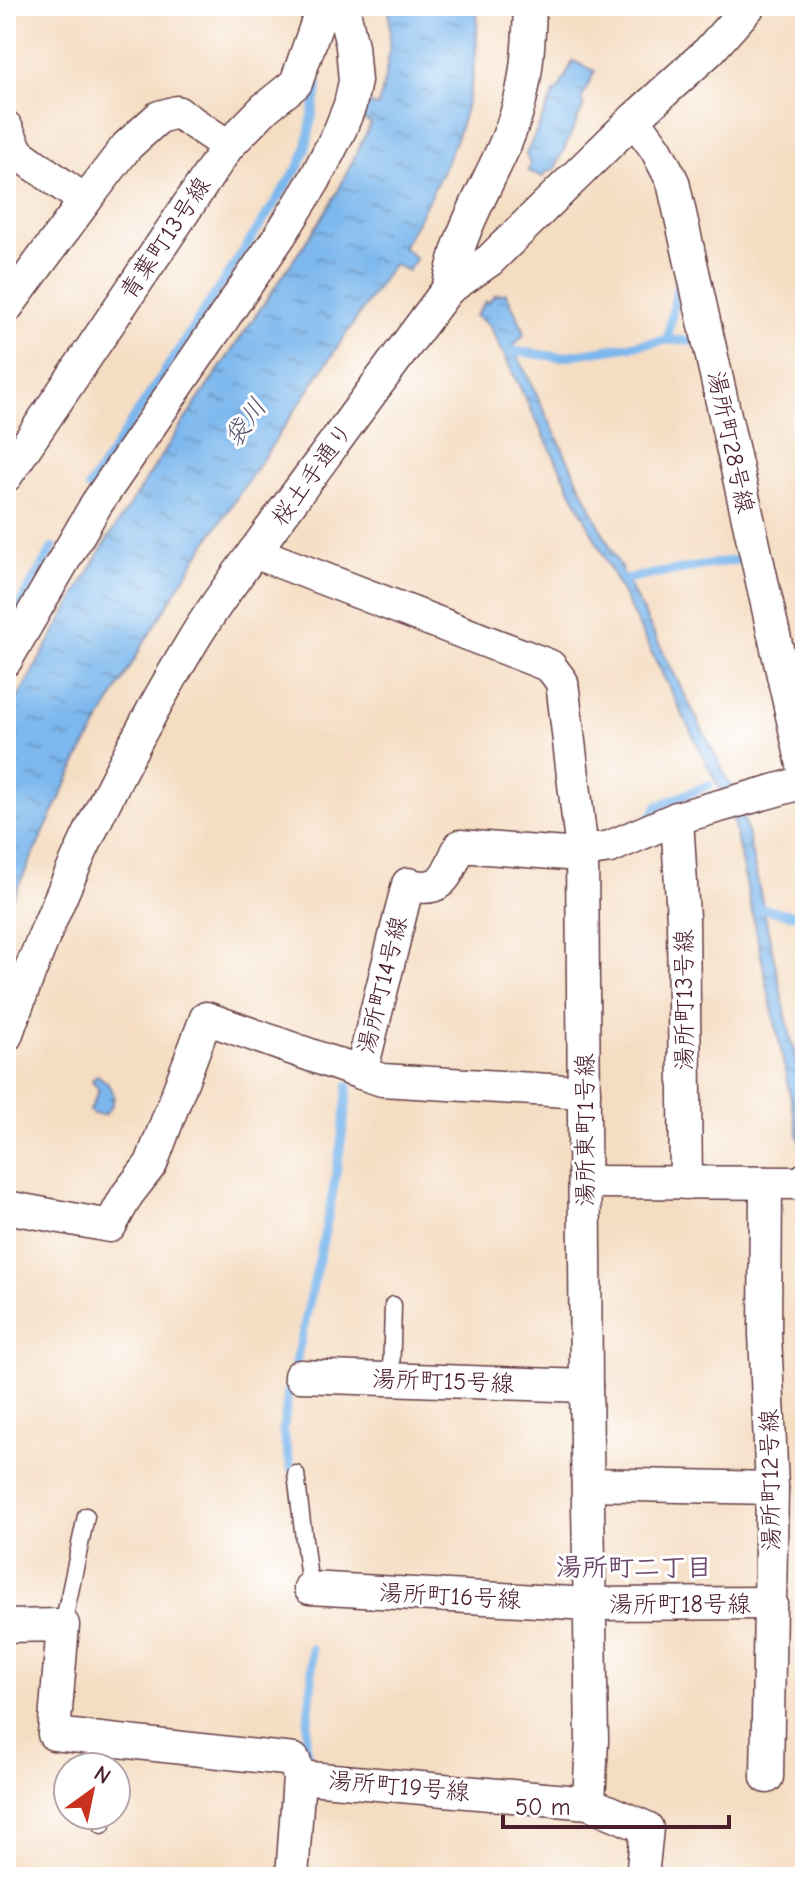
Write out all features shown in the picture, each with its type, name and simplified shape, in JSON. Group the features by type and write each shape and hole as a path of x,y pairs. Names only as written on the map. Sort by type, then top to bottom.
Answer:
{"street":[{"path":"286,91 299,6"},
{"name":"青葉町13号線","path":"6,476 228,146 296,83 323,6"},
{"path":"6,660 97,503 314,181 340,130 355,81 352,46 343,6"},
{"path":"448,289 461,241 489,184 522,94 530,6"},
{"name":"桜土手通り","path":"6,1036 31,966 83,845 196,635 254,552 448,289 490,260 634,119 709,51 749,6"},
{"path":"6,308 127,146 159,117 177,112 228,146"},
{"name":"湯所町28号線","path":"634,119 656,149 673,182 805,774"},
{"path":"6,127 18,153 85,201"},
{"name":"湯所東町1号線","path":"254,552 550,666 562,682 582,852 592,1740 589,1803"},
{"path":"582,852 610,847 677,818 805,782"},
{"name":"湯所町13号線","path":"677,818 683,918 686,1183"},
{"name":"湯所町14号線","path":"6,1207 110,1226 127,1195 151,1164 206,1018 361,1073 408,884 421,888 434,887 445,877 460,846 566,854 582,852"},
{"path":"361,1073 382,1080 584,1092"},
{"path":"585,1182 803,1181"},
{"name":"湯所町12号線","path":"766,1183 765,1334 772,1488 767,1777"},
{"name":"湯所町15号線","path":"300,1376 586,1386"},
{"path":"588,1484 772,1488"},
{"name":"湯所町16号線","path":"310,1588 589,1604"},
{"name":"湯所町18号線","path":"589,1604 771,1603"},
{"path":"6,1626 63,1625"},
{"name":"湯所町19号線","path":"63,1625 54,1734 102,1751"},
{"name":"湯所町19号線","path":"132,1754 294,1760 299,1777 589,1803"},
{"path":"292,1877 299,1777"},
{"path":"589,1803 647,1828 642,1877"}],"lane":[{"path":"391,1379 393,1305"},
{"path":"296,1474 310,1588"},
{"path":"63,1625 86,1516"}],"water":[{"name":"袋川","path":"389,6 477,6 477,41 467,103 447,160 403,247 416,259 408,271 393,264 199,554 79,758 6,912 6,719 105,543 338,191 371,123 358,117 364,103 378,106 388,57"},
{"path":"573,61 595,71 581,100 584,105 555,169 543,177 528,171 530,165 526,154 554,93"},
{"path":"506,293 524,330 523,336 513,346 742,808 805,1104 805,1166 731,812 489,325 475,316 486,301 488,303 495,295"},
{"path":"97,1075 113,1093 112,1104 104,1115 93,1114 90,1110 99,1090 92,1080"}],"waterway":[{"path":"89,487 300,164 306,149 317,91 317,82 313,79 309,83"},
{"path":"667,340 680,274"},
{"path":"513,351 559,357 667,340 699,341"},
{"path":"6,627 53,547"},
{"path":"625,579 748,558"},
{"path":"651,817 658,806 709,785"},
{"path":"761,908 792,915 805,910"},
{"path":"295,1366 333,1192 348,1086"},
{"path":"289,1384 283,1433 291,1468"},
{"path":"306,1759 312,1680 311,1649"}],"district":[{"name":"湯所町二丁目","path":"634,1567"}]}
